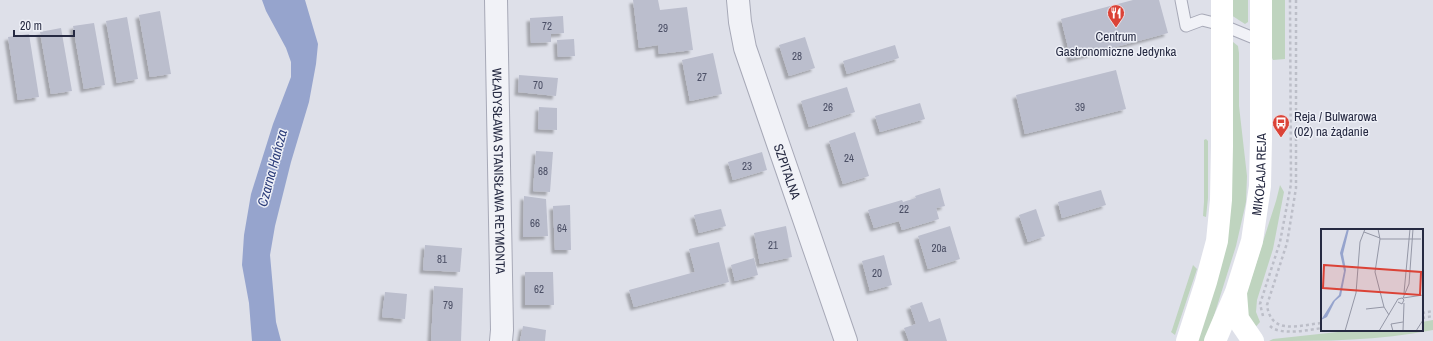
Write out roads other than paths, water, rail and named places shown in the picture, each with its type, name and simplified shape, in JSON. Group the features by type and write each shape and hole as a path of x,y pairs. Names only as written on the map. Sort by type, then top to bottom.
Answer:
{"street":[{"name":"WŁADYSŁAWA STANISŁAWA REYMONTA","path":"496,0 501,341"},
{"name":"SZPITALNA","path":"738,0 745,48 846,341"},
{"path":"1188,341 1217,241 1221,200 1222,0"},
{"name":"MIKOŁAJA REJA","path":"1215,341 1236,292 1252,240 1260,186 1261,0"},
{"path":"1236,292 1238,319 1253,341"}],"lane":[{"path":"1181,0 1186,26 1202,20 1222,25 1261,41"}],"water":[{"name":"Czarna Hańcza","path":"262,0 305,0 318,44 309,102 291,162 275,226 270,255 276,322 281,341 252,341 249,303 242,265 244,235 251,194 273,124 291,77 291,62 286,48 266,11"}],"place":[{"name":"Centrum Gastronomiczne Jedynka","path":"1116,28"},
{"name":"Reja / Bulwarowa (02) na żądanie","path":"1281,138"}]}
